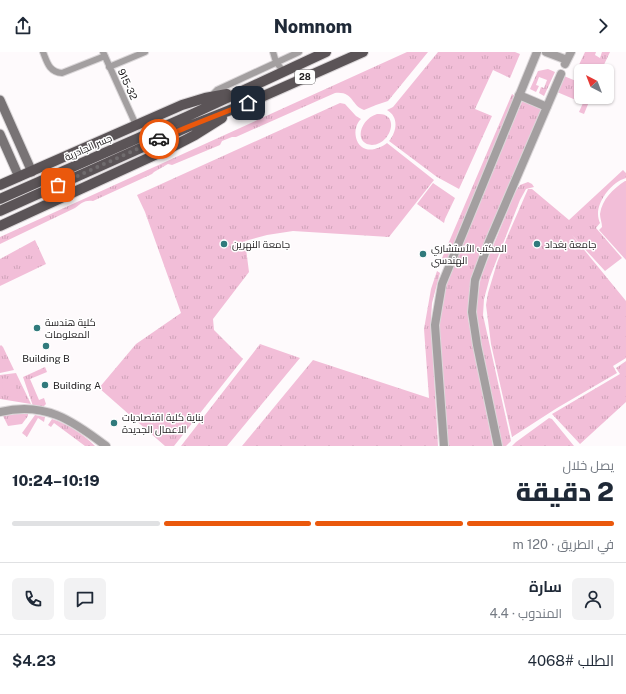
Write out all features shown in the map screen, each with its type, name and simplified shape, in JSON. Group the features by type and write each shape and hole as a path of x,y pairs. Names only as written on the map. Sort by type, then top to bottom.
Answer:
{"main road":[{"name":"28","path":"242,91 326,52"},
{"name":"28","path":"248,103 363,52"},
{"path":"0,185 190,102 242,91"},
{"path":"0,211 188,121 242,91"},
{"path":"0,100 32,172"},
{"path":"188,121 248,103"},
{"path":"0,226 170,148 195,135 234,110 248,103"},
{"name":"جسر الجادرية","path":"0,199 188,121"},
{"path":"0,134 19,177"}],"street":[{"path":"43,52 50,68 56,73 62,73 104,54"},
{"path":"109,67 145,52"},
{"path":"272,52 276,62 284,72"},
{"path":"213,96 217,90 299,52"},
{"path":"444,446 435,325 442,284 537,52"},
{"path":"546,52 566,63 571,52"},
{"name":"915-32","path":"104,54 136,125"},
{"path":"498,446 477,345 472,312 476,280 489,242 561,74"},
{"path":"519,95 547,107"},
{"path":"0,412 33,409 53,413 74,423 106,446"}],"green space":[{"path":"407,52 428,52 388,101 364,110 346,94 335,93 236,137 222,141 220,145 172,165 168,164 152,174 93,201 83,202 75,208 0,244 0,237"},
{"path":"438,52 515,52 520,54 510,78 493,70 475,109 492,116 459,189 437,177 389,141 394,133 396,124 394,116 387,110 393,107"},
{"path":"585,52 596,52 595,55 600,58 602,52 610,52 604,64 579,64"},
{"path":"548,69 555,72 544,96 539,93 541,87 544,88 547,80 539,77 536,85 539,86 536,92 530,89 538,71"},
{"path":"564,76 574,80 574,99 557,92"},
{"path":"512,94 515,96 445,264 440,263"},
{"path":"523,99 544,109 474,273 469,296 468,318 493,446 446,446 438,325 444,285"},
{"path":"340,103 345,104 356,116 361,119 357,124 355,131 360,146 366,149 374,149 387,143 434,180 389,237 293,231 267,235 245,241 249,272 213,319 214,330 243,359 174,446 165,446 99,388 136,344 181,313 145,212 137,195"},
{"path":"583,104 588,104 584,114 579,112"},
{"path":"377,114 384,115 389,118 391,129 384,140 379,144 366,144 362,140 361,131 366,121"},
{"path":"623,170 626,173 626,178 611,187 600,203 598,214 600,223 596,228 622,258 605,271 572,235 626,301 626,358 613,366 617,373 557,408 512,437 491,344 486,305 497,263 508,235 528,189 532,189 569,220"},
{"path":"625,181 626,260 599,230 602,227 600,214 603,204 612,191"},
{"path":"528,182 534,187 526,189 520,200 490,277 484,299 483,315 511,441 506,446 502,446 475,312 481,276 515,192 520,185"},
{"path":"433,183 455,198 444,223 417,204"},
{"path":"35,240 46,264 0,286 0,259"},
{"path":"437,271 440,273 432,303 431,319 438,446 242,446 313,360 429,398 424,329 431,289"},
{"path":"260,344 300,358 227,446 181,446"},
{"path":"1,345 3,347 14,370 0,373"},
{"path":"626,361 626,402 580,444 552,414 620,374 616,368"},
{"path":"45,367 47,372 30,379 39,400 44,398 46,404 43,407 33,406 23,377"},
{"path":"16,373 31,404 0,399 0,375"},
{"path":"3,378 7,379 14,385 17,391 17,398 7,395 2,386"},
{"path":"28,414 28,416 22,424 8,426 3,416"},
{"path":"35,415 45,417 44,422 38,418 27,437 22,433"},
{"path":"549,418 552,419 574,446 512,446 516,442"},
{"path":"52,419 75,430 95,446 85,446 54,423 51,427 48,425"}],"way so far":[{"path":"58,185 159,139"}],"place":[{"name":"جامعة النهرين","path":"224,244"},
{"name":"جامعة بغداد","path":"537,244"},
{"name":"المكتب الأستشاري الهندسي","path":"423,254"},
{"name":"كلية هندسة المعلومات","path":"37,328"},
{"name":"Building B","path":"46,346"},
{"name":"Building A","path":"45,385"},
{"name":"بناية كلية اقتصاديات الاعمال الجديدة","path":"114,423"}],"route":[{"path":"159,139 248,103"}]}
